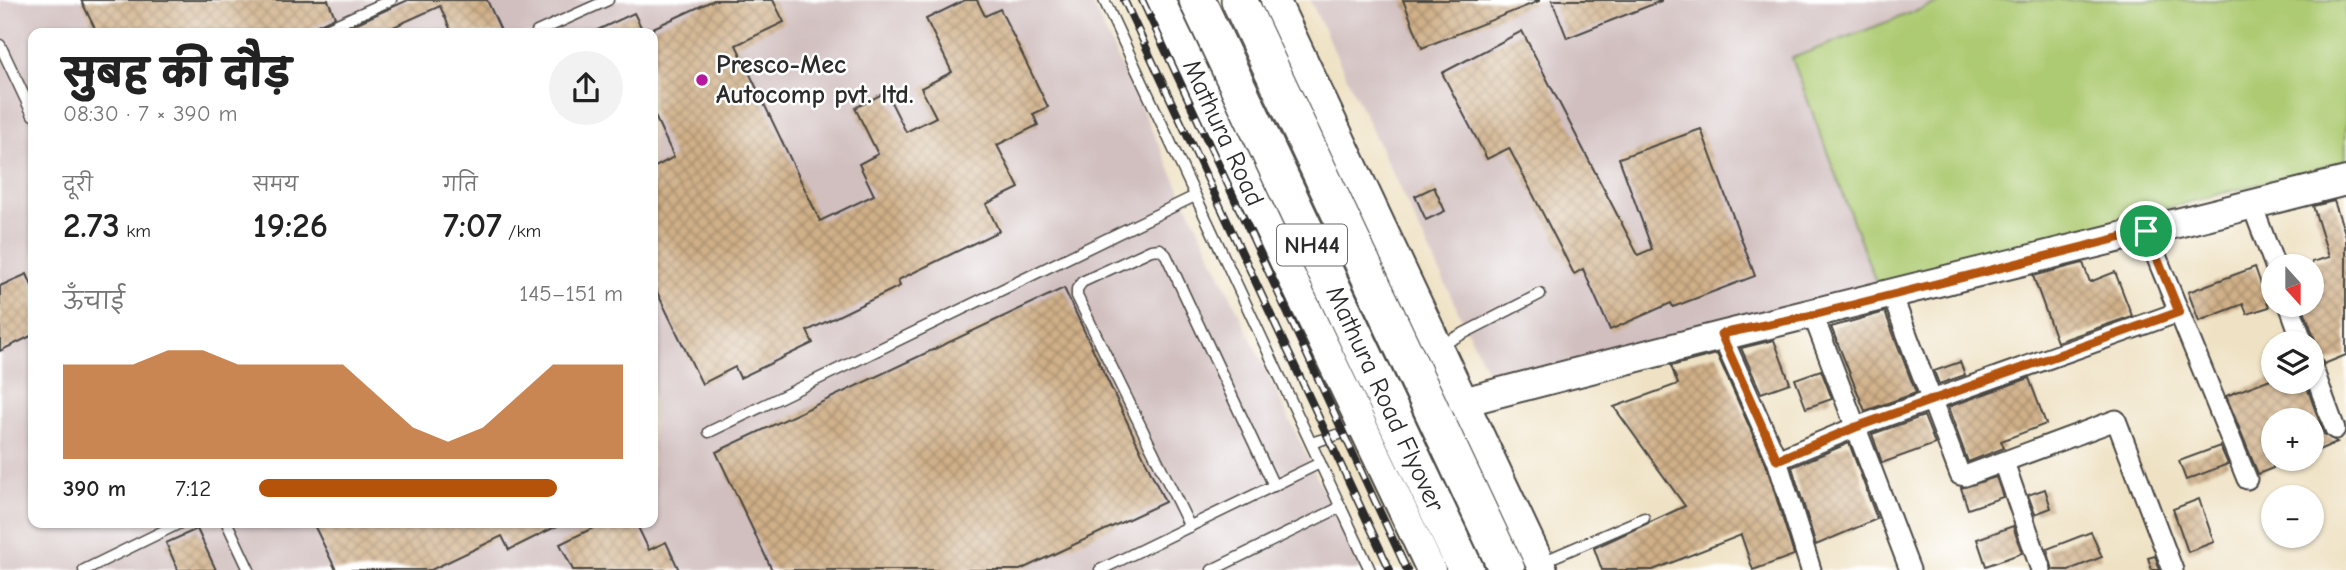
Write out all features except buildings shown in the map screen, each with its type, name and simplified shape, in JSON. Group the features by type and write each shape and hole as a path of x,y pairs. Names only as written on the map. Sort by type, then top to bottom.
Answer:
{"highway":[{"name":"Mathura Road Flyover","path":"1197,0 1466,570"},
{"name":"Mathura Road Flyover","path":"1239,0 1462,475 1530,568"}],"main road":[{"name":"Mathura Road","path":"1160,0 1431,570"},
{"path":"1275,0 1463,402 1530,568"},
{"path":"1463,402 1721,334 1813,315 2346,181"}],"street":[{"path":"2252,205 2270,254"},
{"path":"2146,231 2247,479"},
{"path":"1892,295 1934,399 1960,475 1965,476 2116,419 2173,570"},
{"path":"1777,460 1856,427 2179,312"},
{"path":"1813,315 1910,570"},
{"path":"1721,334 1777,460 1811,570"},
{"path":"2322,394 2335,429"},
{"path":"2004,462 2041,570"}],"lane":[{"path":"328,28 391,0"},
{"path":"546,28 608,0"},
{"path":"1104,0 1370,570"},
{"path":"0,45 28,104"},
{"path":"709,432 1195,196"},
{"path":"1190,527 1077,296 1077,289 1082,282 1151,250 1160,249 1166,255 1274,486"},
{"path":"1437,347 1540,294"},
{"path":"1311,443 1363,427"},
{"path":"1100,570 1320,463"},
{"path":"1212,570 1340,507"},
{"path":"1530,568 1644,518"},
{"path":"84,570 170,528"},
{"path":"229,528 249,570"}],"shaded area":[{"path":"0,0 1090,0 1361,570 0,570"},
{"path":"1310,0 1945,0 1793,58 1877,285 1493,384"}],"green space":[{"path":"1945,0 2346,0 2346,161 1877,285 1792,58"}],"railway":[{"path":"1124,0 1390,570"},
{"path":"1142,0 1407,570"}],"place":[{"name":"Presco-Mec Autocomp pvt. ltd.","path":"702,80"}],"route":[{"path":"2146,231 2179,312 1856,427 1777,460 1721,334 1813,315 2146,231"}]}
